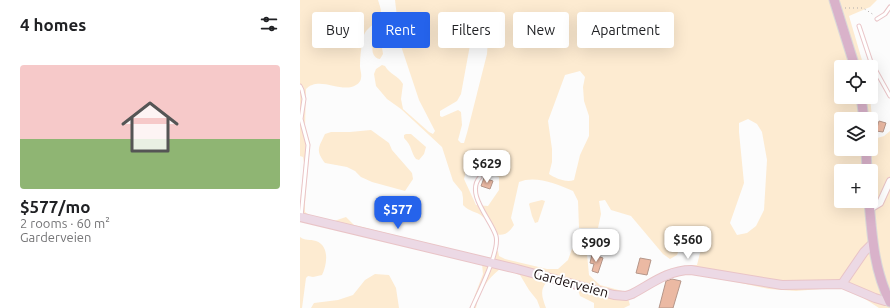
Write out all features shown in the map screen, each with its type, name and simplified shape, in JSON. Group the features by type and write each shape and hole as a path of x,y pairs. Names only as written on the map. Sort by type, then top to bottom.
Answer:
{"main road":[{"path":"834,0 852,60"},
{"path":"870,208 873,243 880,275 890,301"}],"street":[{"path":"878,203 880,203 890,181"},
{"name":"Garderveien","path":"301,217 620,296 632,294 666,275 681,270 705,271 782,285 842,284 875,298 890,301"},
{"path":"842,284 864,252 873,243"}],"lane":[{"path":"877,19 885,14 890,7"},
{"path":"858,26 871,62 890,96"},
{"path":"300,86 304,99 301,119 308,145 301,217"},
{"path":"472,308 490,263 495,256 497,243 496,236 478,200 476,185 480,177"}],"path":[{"path":"837,11 850,7 863,8 873,14 877,19"}],"shaded area":[{"path":"300,0 378,0 381,12 372,12 372,26 364,34 364,12 312,12 312,48 361,48 360,56 361,76 356,85 350,87 317,84 311,85 306,89 305,126 310,144 305,212 309,215 334,221 346,217 354,225 484,257 491,258 493,252 498,251 499,256 505,259 547,269 558,269 568,260 572,249 587,254 589,275 600,285 626,292 630,305 624,308 594,308 594,303 580,296 578,290 554,283 546,283 542,292 546,308 540,308 537,300 520,275 500,269 484,286 476,308 470,308 483,274 482,264 300,220 304,163 303,157 300,156"},
{"path":"395,0 877,0 870,7 849,16 862,60 834,60 834,104 871,104 871,112 834,112 834,156 878,156 878,138 884,136 890,131 890,308 879,308 862,297 844,289 828,287 796,291 769,289 694,273 688,274 688,265 697,265 700,253 704,247 698,228 687,228 677,255 670,259 663,254 631,216 611,210 605,200 599,201 601,214 598,228 579,228 578,201 573,191 546,181 532,179 519,182 511,218 514,225 506,234 494,234 483,217 463,205 462,192 453,181 442,147 401,109 387,99 376,86 374,74 376,69 382,65 385,66 399,79 403,84 401,99 403,109 433,134 435,131 419,100 402,48 430,48 430,12 396,12","holes":["438,12 505,12 505,48 487,48 467,133 464,143 461,143 458,140 462,125 461,112 458,110 442,117 440,116 440,111 457,101 461,94 469,48 438,48","580,71 585,77 583,87 584,101 589,116 589,136 580,155 574,180 571,181 557,178 549,174 552,162 552,149 548,121 565,75","748,119 757,124 762,132 767,160 764,210 756,226 747,233 737,235 730,223 744,183 739,123","467,168 499,177 499,190 488,206 476,205 464,179"]},
{"path":"372,48 382,48 383,54 380,59 376,57"},
{"path":"371,130 389,143 392,150 412,173 413,179 405,191 372,182 361,177 355,171 347,167 325,163 322,159 319,148 325,134 331,132"},
{"path":"411,134 426,147 424,154 419,160 416,159 409,144 404,138 404,135"},
{"path":"542,200 545,201 538,222 535,223 529,204"},
{"path":"300,237 320,243 324,247 326,256 322,275 313,277 308,276 306,278 302,308 300,308"},
{"path":"375,274 389,275 396,288 399,308 311,308 314,303 338,300 353,295 365,280"}],"building":[{"path":"879,121 886,123 883,132 878,131"},
{"path":"484,178 493,181 490,189 481,186"},
{"path":"592,254 603,258 598,273 592,271 594,264 590,263"},
{"path":"640,258 651,260 647,275 636,273"},
{"path":"672,279 681,281 673,308 659,308 666,281"}]}
